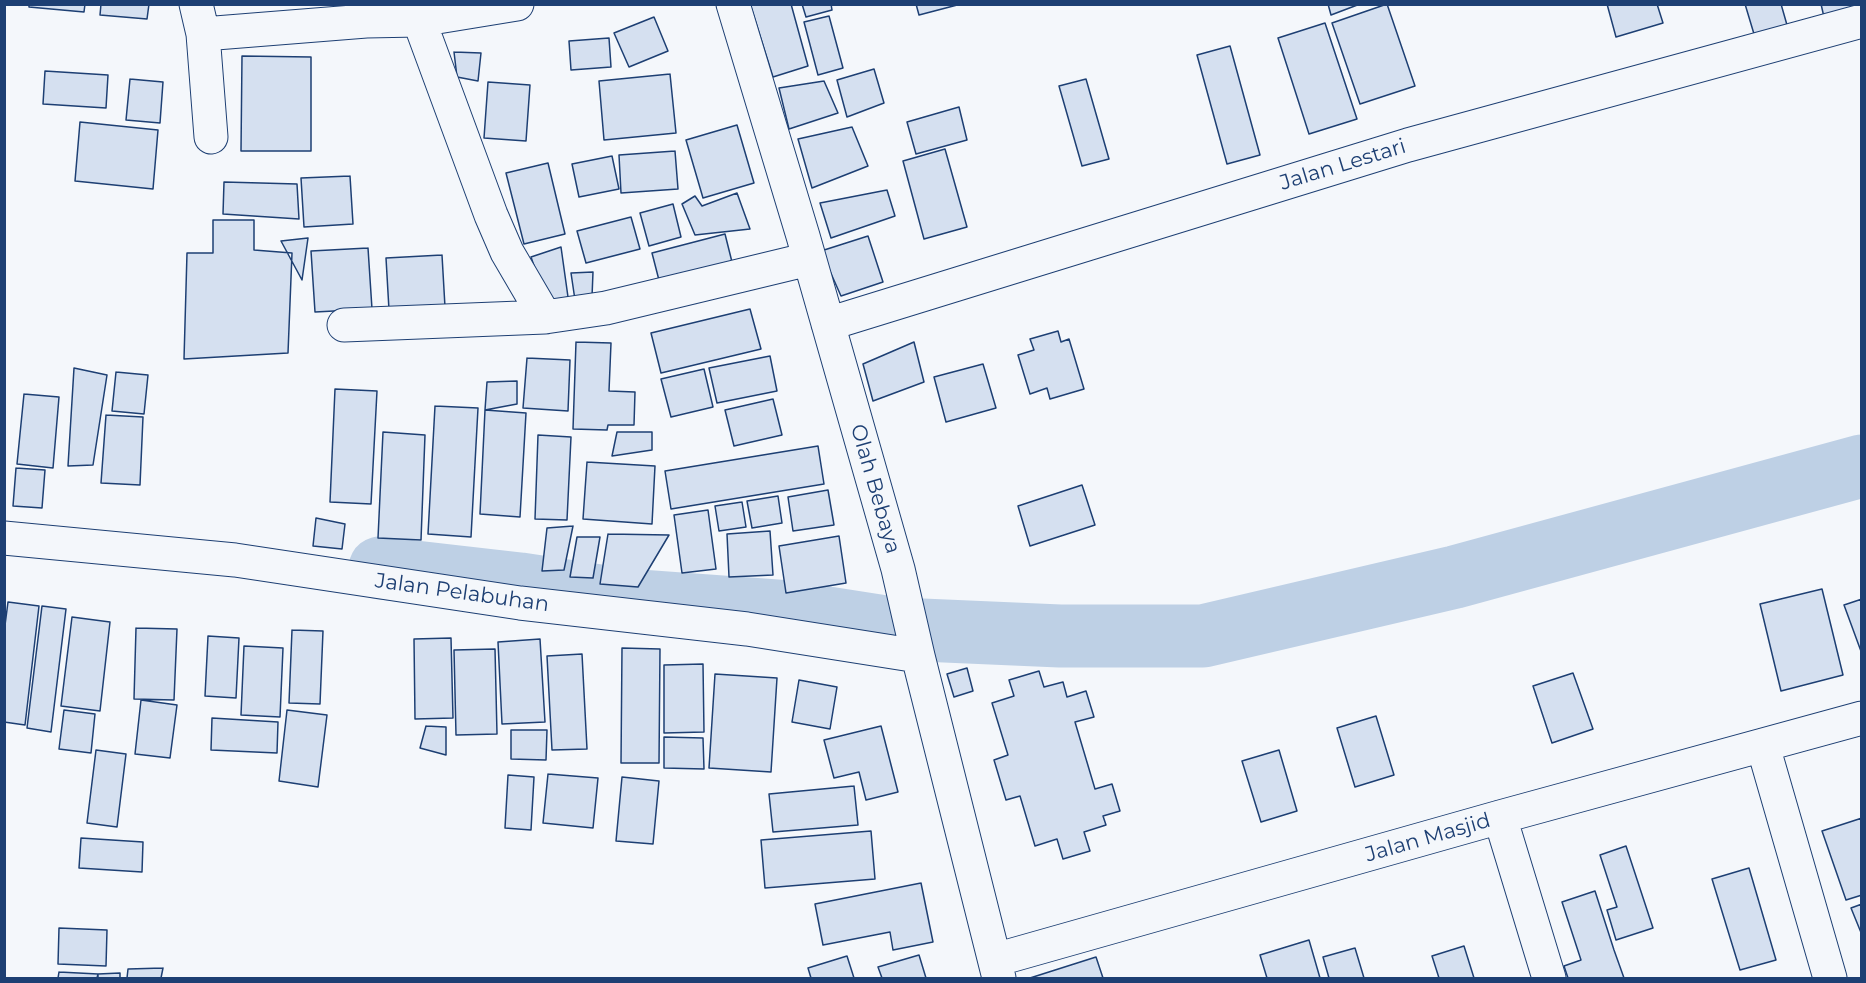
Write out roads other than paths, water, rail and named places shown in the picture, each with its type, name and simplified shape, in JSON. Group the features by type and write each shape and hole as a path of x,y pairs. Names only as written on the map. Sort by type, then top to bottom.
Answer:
{"street":[{"path":"211,137 200,19 419,20 517,4"},
{"name":"Olah Bebaya","path":"733,4 898,569 997,969"},
{"path":"419,20 491,215 507,252 545,317"},
{"name":"Jalan Lestari","path":"828,324 1408,145 1862,21"},
{"path":"344,326 545,317 606,308 809,259"},
{"name":"Jalan Pelabuhan","path":"4,538 235,560 520,603 916,647"},
{"name":"Jalan Masjid","path":"997,969 1500,817 1862,718"},
{"path":"1763,746 1830,978"},
{"path":"1500,817 1549,978"}],"waterway":[{"path":"380,568 520,584 625,600 790,612 899,629 1060,636 1203,636 1455,577 1862,466"}]}
